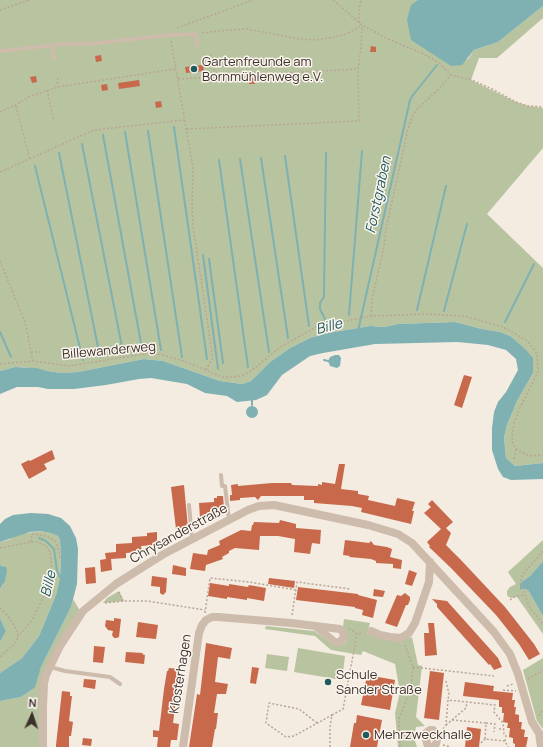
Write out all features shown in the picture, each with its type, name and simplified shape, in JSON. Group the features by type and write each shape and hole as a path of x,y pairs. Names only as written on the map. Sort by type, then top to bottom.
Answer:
{"street":[{"name":"Chrysanderstraße","path":"43,747 44,683 60,646 83,612 116,584 138,569 192,538 259,506 268,505 280,505 368,525 398,534 412,543 494,632 510,654 521,683 532,722 541,734 541,747"},
{"path":"371,632 401,638 409,633 429,582 430,562"},
{"name":"Klosterhagen","path":"183,747 199,633 206,620 212,617 218,617 340,629"},
{"path":"315,626 336,642 341,641 344,637 343,632 340,629"},
{"path":"428,747 425,738 426,733 430,730 433,730 438,735 436,744 433,747"}],"lane":[{"path":"0,51 65,44 88,44 170,35 196,34 197,45"},
{"path":"52,46 54,58"},
{"path":"221,475 222,486 225,486 229,520"},
{"path":"189,505 192,538"},
{"path":"50,667 65,671 110,677 120,684"}],"path":[{"path":"0,10 28,0"},
{"path":"206,370 212,359 212,353 193,226 192,168 170,35 171,32 177,28 253,0"},
{"path":"333,0 362,25 386,38 424,54 439,64 451,75 479,83 516,102 532,107 543,108"},
{"path":"359,23 359,9 361,0"},
{"path":"196,34 247,29 300,39 316,40 334,38 347,34 362,25"},
{"path":"186,129 359,121 358,69 362,25"},
{"path":"210,54 213,58 216,77"},
{"path":"0,112 16,105 28,97 58,87 176,69"},
{"path":"178,79 358,69"},
{"path":"371,316 372,298 408,129 417,108 437,91 451,75"},
{"path":"58,78 58,87"},
{"path":"47,90 54,122"},
{"path":"16,105 30,160"},
{"path":"0,172 30,160 94,130 184,120"},
{"path":"0,261 25,322 33,361"},
{"name":"Billewanderweg","path":"0,364 33,361 69,366 150,354 169,357 222,377 241,376 251,371 279,348 316,327 371,316 427,314 464,316 503,327 526,340 537,354 538,372 514,423 512,436 516,449"},
{"path":"32,352 40,352"},
{"path":"514,459 516,449 530,456 543,455"},
{"path":"31,542 32,534 46,536 54,540 58,547 60,558"},
{"path":"0,548 37,542 46,546 50,552 52,570 49,586 32,620 18,637 16,642 0,656"},
{"path":"543,552 525,571 521,579 530,608 543,624"},
{"path":"206,620 205,610 210,578 249,582 296,590"},
{"path":"291,623 297,582 350,590"},
{"path":"116,584 123,601"},
{"path":"510,600 525,595"},
{"path":"92,604 123,601 147,601 205,610"},
{"path":"0,608 11,620 17,630 18,637"},
{"path":"340,629 344,624 357,634 371,632"},
{"path":"317,723 299,709 268,704 266,723 286,737 294,736 343,709 357,634"},
{"path":"400,747 398,720 411,688 413,667 401,638"},
{"path":"413,667 494,676"},
{"path":"521,683 543,670"},
{"path":"446,681 449,694 446,725"},
{"path":"503,690 513,691"},
{"path":"448,700 495,705 494,712 503,723 505,741 508,747"},
{"path":"438,735 446,725 466,708 467,702"},
{"path":"330,747 330,727 332,715"},
{"path":"452,720 495,724 494,732"},
{"path":"482,743 485,739 486,723"},
{"path":"499,729 504,729"},
{"path":"485,739 505,741"}],"green space":[{"path":"0,0 418,0 417,1 441,59 452,66 468,59 474,50 498,42 543,6 543,18 497,58 479,58 471,80 516,102 528,106 543,108 543,148 487,214 543,268 543,463 515,466 506,458 504,438 507,425 517,401 533,373 510,336 500,332 455,322 398,324 385,327 370,326 328,333 310,338 290,348 270,362 251,381 242,384 220,381 163,361 144,359 78,372 61,373 23,367 15,367 0,371"},
{"path":"41,531 58,536 60,540 60,578 56,595 39,636 22,658 0,673 0,642 6,631 0,618 0,589 3,585 4,566 0,565 0,542 20,534"},
{"path":"543,540 543,561 530,576 520,583 520,590 528,590 543,616 543,634 517,597 510,598 507,595 507,591 510,587 516,584 508,572"},
{"path":"119,591 124,601 103,603 107,598"},
{"path":"73,599 82,614 46,675 43,747 0,747 0,701 21,697 33,689 41,667 71,607"},
{"path":"344,619 370,623 367,633 379,638 400,641 412,637 418,665 422,666 416,717 425,726 416,727 414,738 417,747 398,747 395,713 400,692 395,664 363,651 361,655 331,650 315,636 265,629 266,626 314,631 332,644 342,645 346,642 347,638 343,627"},
{"path":"298,648 345,656 342,680 294,672"},
{"path":"267,654 289,657 287,671 265,668"},
{"path":"543,658 543,729 537,721 523,670"}],"water":[{"path":"418,0 543,0 543,6 498,42 474,50 462,65 451,66 411,40 407,20 411,5"},
{"path":"455,322 500,332 510,336 533,358 533,373 517,401 507,425 504,438 506,458 515,466 543,463 543,479 511,480 503,477 498,469 492,450 494,412 498,402 506,392 518,370 516,359 506,350 488,345 458,342 375,344 323,353 310,356 282,375 267,395 256,400 237,402 227,396 205,393 187,384 151,378 74,389 17,387 0,394 0,371 15,367 36,368 61,373 78,372 144,359 163,361 220,381 242,384 251,381 270,362 290,348 310,338 328,333 370,326 385,327 398,324"},
{"path":"339,355 341,358 340,366 337,368 330,366 328,361 330,357"},
{"path":"252,406 256,408 258,412 256,416 252,418 248,416 246,412 248,408"},
{"path":"31,513 48,514 61,518 70,526 76,538 78,549 77,584 71,607 41,667 35,687 21,697 0,701 0,673 22,658 39,636 56,595 60,578 61,559 60,540 58,536 41,531 30,532 0,542 0,524 5,519 13,515"},
{"path":"543,561 543,616 528,590 520,590 520,583 530,576"},
{"path":"0,565 6,567 7,570 5,581 0,589"},
{"path":"0,618 6,631 0,642"}],"building":[{"path":"371,46 376,47 376,52 370,52"},
{"path":"101,55 102,61 96,62 95,56"},
{"name":"Gartenfreunde am Bornmühlenweg e.V.","path":"203,65 204,71 186,73 185,67"},
{"path":"36,76 37,82 32,83 30,77"},
{"path":"249,78 254,78 255,84 249,84"},
{"path":"139,80 140,86 119,89 118,83"},
{"path":"107,84 108,90 102,91 101,85"},
{"path":"161,101 162,107 156,108 155,102"},
{"path":"464,375 472,377 462,408 454,405"},
{"path":"52,450 55,459 44,464 47,469 29,479 21,464"},
{"path":"339,464 345,464 341,489 358,491 358,494 369,496 368,500 395,506 397,498 415,502 412,511 414,511 411,524 361,512 362,508 314,503 314,500 304,500 304,496 261,496 258,500 255,497 240,498 240,500 230,501 230,495 232,495 231,485 238,484 238,486 291,483 292,485 318,486 318,484 322,485 322,482 335,484"},
{"path":"184,485 188,528 176,529 171,487"},
{"path":"217,496 223,496 224,508 210,509 210,518 200,518 199,503 214,502 214,498 217,498"},
{"path":"432,500 453,522 446,528 451,533 446,545 505,607 540,654 529,660 519,644 496,615 429,547 430,546 427,542 441,529 424,513 431,507 428,504"},
{"path":"280,520 296,524 296,528 321,530 320,544 312,543 310,554 294,552 295,539 278,536 260,536 259,550 235,548 222,557 223,559 206,565 205,571 190,569 193,553 207,555 208,550 220,545 219,541 241,530 251,531 254,522 279,523"},
{"path":"157,532 157,543 154,543 154,545 141,546 142,552 126,553 126,558 111,559 112,570 101,572 100,560 106,559 105,553 116,552 116,544 132,543 132,537 147,536 147,533"},
{"path":"345,540 369,543 371,541 374,545 392,549 390,557 402,560 401,569 393,568 393,564 376,563 376,561 371,559 343,555"},
{"path":"173,565 186,568 186,576 172,574"},
{"path":"95,567 96,583 86,584 85,568"},
{"path":"409,570 417,573 412,586 405,584"},
{"path":"152,576 167,578 166,592 163,595 160,593 160,587 151,586"},
{"path":"269,578 295,581 294,588 268,584"},
{"path":"210,583 248,587 249,585 266,588 264,601 247,598 247,600 227,597 227,599 208,596"},
{"path":"298,587 358,594 377,600 373,618 362,615 363,610 355,607 296,600"},
{"path":"374,589 385,591 383,597 373,596"},
{"path":"405,593 410,597 410,600 408,605 406,605 397,627 385,623 397,595 401,596"},
{"path":"432,599 447,601 498,658 502,667 494,670 437,607 437,604"},
{"path":"114,618 121,619 119,637 116,638 112,635 113,631 108,630 105,626 106,620 114,621"},
{"path":"138,622 158,625 156,639 136,637"},
{"path":"428,623 434,623 437,655 425,656 424,633 429,633"},
{"path":"206,643 232,648 230,659 218,657 215,682 228,684 226,694 217,694 214,713 218,713 212,747 189,747 197,694 200,695"},
{"path":"94,646 105,647 103,663 93,662"},
{"path":"126,652 143,653 142,654 145,655 144,664 125,662"},
{"path":"252,667 259,668 256,684 250,683"},
{"path":"169,668 180,669 173,723 179,724 177,740 171,740 170,747 157,747 158,737 153,737 153,730 159,731 164,689 167,671"},
{"path":"430,671 444,673 439,720 424,718"},
{"path":"367,675 395,680 390,710 361,705"},
{"path":"84,679 96,680 95,689 83,687"},
{"path":"465,682 494,686 493,691 513,693 512,700 515,700 514,707 516,707 515,714 519,715 519,722 522,722 521,729 525,730 524,737 528,737 526,747 515,747 513,738 509,737 510,728 507,728 508,723 503,722 504,713 502,713 502,707 499,707 499,700 463,696"},
{"path":"62,691 70,692 70,696 72,696 69,721 73,722 71,736 69,736 69,747 56,747"},
{"name":"Mehrzweckhalle","path":"357,715 382,720 377,747 350,747 354,723 356,723"},
{"path":"467,727 481,729 479,747 465,747"},
{"path":"83,738 92,739 91,746 82,745"}],"waterway":[{"name":"Forstgraben","path":"358,331 410,100 437,65"},
{"path":"174,127 207,359"},
{"path":"148,131 182,357"},
{"path":"125,132 161,350"},
{"path":"103,135 142,349"},
{"path":"82,144 123,352"},
{"path":"349,315 362,151"},
{"path":"59,153 100,357"},
{"name":"Bille","path":"326,153 324,297 320,303 320,309 326,321"},
{"name":"Bille","path":"285,156 309,326"},
{"path":"261,158 288,338"},
{"path":"240,159 269,352"},
{"path":"219,160 248,367"},
{"path":"35,166 83,360"},
{"path":"417,310 446,186"},
{"path":"444,311 467,224"},
{"path":"203,255 218,369"},
{"path":"209,259 223,363"},
{"path":"505,322 534,264"},
{"path":"0,332 11,357"},
{"path":"324,360 328,361"},
{"path":"252,400 252,405"},
{"name":"Bille","path":"39,538 46,541 54,549 57,571 61,579"}],"place":[{"name":"Gartenfreunde am Bornmühlenweg e.V.","path":"194,69"},
{"name":"Schule Sander Straße","path":"328,682"},
{"name":"Mehrzweckhalle","path":"366,735"}]}
